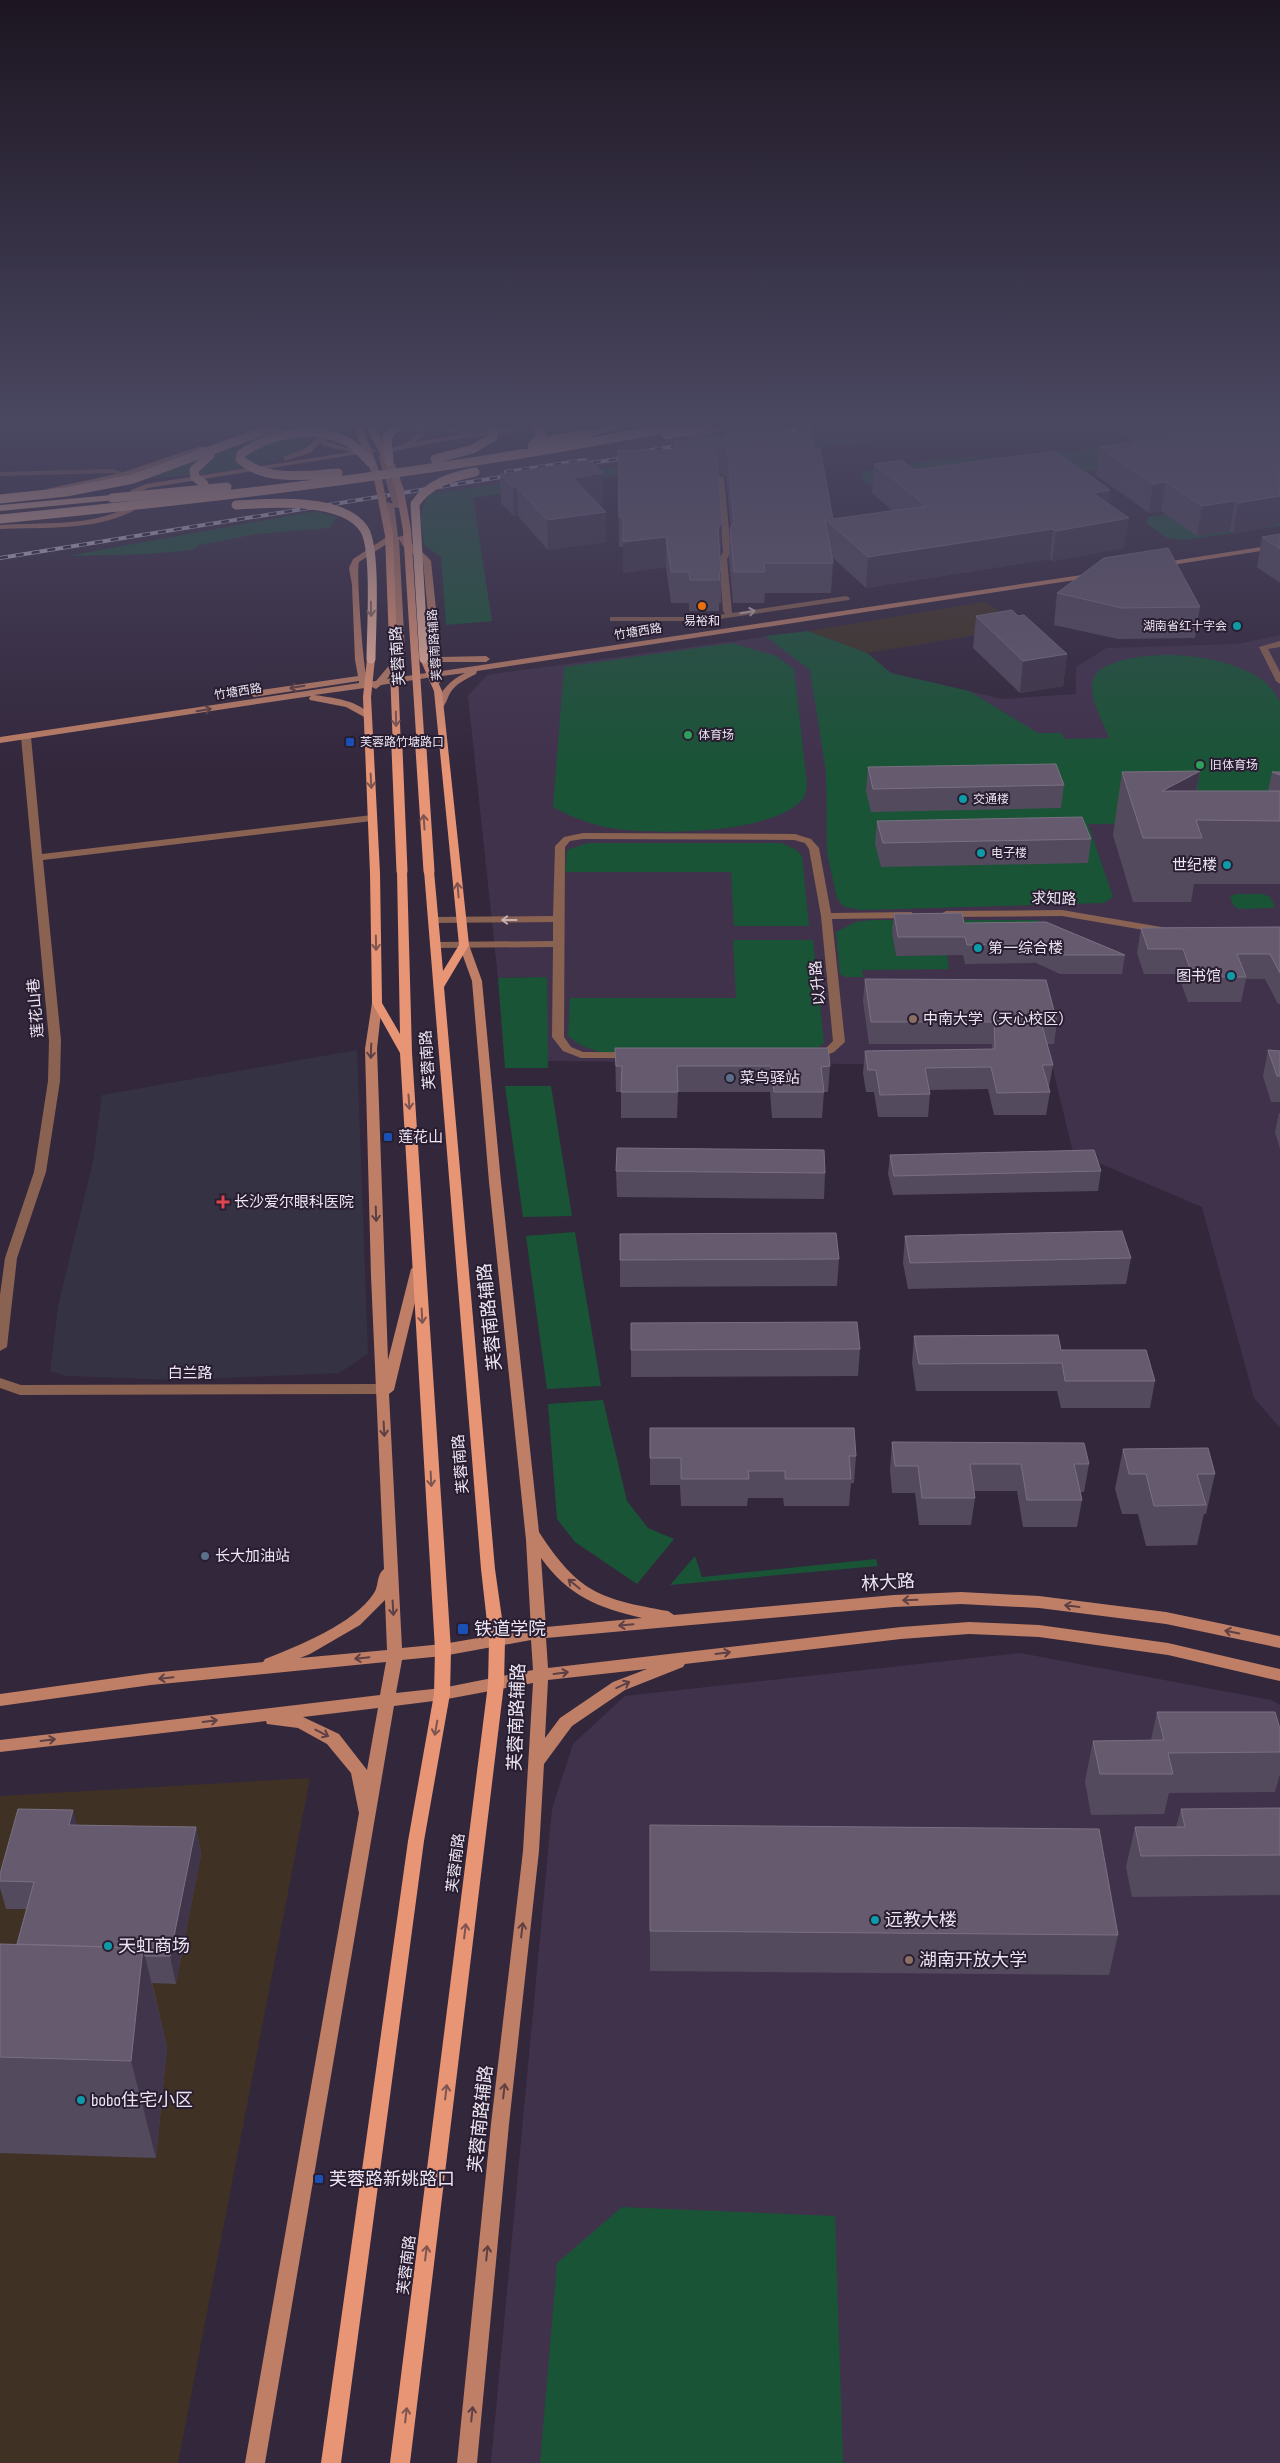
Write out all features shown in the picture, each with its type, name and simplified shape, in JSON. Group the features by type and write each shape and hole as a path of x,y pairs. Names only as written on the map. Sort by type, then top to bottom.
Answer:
{"highway":[{"path":"368,541 371,659"},
{"path":"417,541 430,669"}],"main road":[{"name":"芙蓉南路","path":"331,2463 416,1841 442,1694 444,1650 434,1534 406,1053 402,871 389,541"},
{"name":"芙蓉南路","path":"400,2463 496,1684 497,1640 484,1530 440,985 424,826 408,541"},
{"path":"365,679 371,659"},
{"path":"430,669 438,691 440,706 464,945 440,985"},
{"path":"367,697 377,1003 406,1053"}],"street":[{"path":"367,697 353,568 356,562 386,541"},
{"name":"芙蓉南路辅路","path":"367,697 396,663 401,653 395,541"},
{"name":"芙蓉南路辅路","path":"403,541 409,652 430,669"},
{"name":"芙蓉南路辅路","path":"403,541 427,561 430,669"},
{"path":"726,541 727,552 723,559 727,611 730,615"},
{"path":"1280,541 1149,564 1280,546"},
{"name":"竹塘西路","path":"0,740 278,699 386,674 486,663 1105,570"},
{"path":"612,619 706,619 846,598"},
{"path":"1280,644 1263,647 1280,681"},
{"path":"430,669 486,663"},
{"path":"440,706 441,697 451,685 486,663"},
{"name":"竹塘西路","path":"0,735 327,682 365,679 378,684 430,669"},
{"path":"278,699 331,700 356,708 368,716"},
{"name":"莲花山巷","path":"0,1346 5,1262 40,1172 54,1080 55,1040 26,737"},
{"path":"38,858 372,818"},
{"name":"以升路","path":"583,836 795,837 808,841 814,848 826,916 839,1042 830,1050 816,1056 581,1055 567,1049 558,1037 560,846 567,839 583,836"},
{"name":"求知路","path":"826,916 1062,913 1180,933"},
{"path":"434,920 558,920"},
{"path":"436,945 558,944"},
{"name":"芙蓉南路辅路","path":"464,945 477,982 495,1182 533,1533 540,1675 531,1851 500,2124 467,2463"},
{"path":"254,2463 396,1654 382,1389 370,1049 377,1003"},
{"path":"383,1406 419,1262"},
{"name":"白兰路","path":"0,1383 20,1390 382,1389"},
{"path":"533,1533 548,1557 574,1586 620,1609 686,1620"},
{"path":"0,1700 151,1679 252,1669 305,1650 355,1621 381,1595 390,1558"},
{"name":"林大路","path":"252,1669 444,1650 539,1633 894,1600 961,1598 1039,1602 1166,1618 1280,1642"},
{"path":"0,1746 442,1694 540,1675 900,1633 969,1628 1039,1631 1168,1649 1280,1675"},
{"path":"536,1763 566,1722 619,1686 694,1657"},
{"path":"241,1718 300,1722 333,1739 358,1771 367,1817"}],"shaded area":[{"path":"985,602 1024,627 867,653 808,631"},
{"name":"中南大学（天心校区）","path":"808,631 867,653 891,673 1002,699 1076,694 1076,667 1107,648 1238,644 1280,635 1280,1428 1254,1398 1202,1207 1073,1152 1051,1061 852,1064 546,1061 547,977 498,978 468,696 487,675"},
{"name":"长沙爱尔眼科医院","path":"357,1050 368,1354 339,1373 175,1380 67,1376 50,1371 58,1306 93,1161 102,1095"},
{"name":"湖南开放大学","path":"1020,1653 1271,1700 1280,1705 1280,2463 491,2463 552,1809 573,1744 625,1696"},
{"path":"310,1778 178,2463 0,2463 0,1796"}],"green space":[{"path":"150,541 220,541 199,545 193,550 147,554 67,556"},
{"path":"423,541 480,541 492,621 446,625 441,557 424,545"},
{"path":"808,631 867,653 891,673 969,691 1038,733 1062,733 1064,739 1109,738 1094,702 1092,687 1096,673 1113,663 1132,658 1169,655 1208,659 1243,669 1265,682 1280,702 1280,819 1194,823 1088,824 1113,897 1104,903 862,910 844,907 837,898 827,853 826,772 810,670 765,636"},
{"name":"体育场","path":"732,643 776,656 794,669 807,784 803,799 789,810 769,819 745,825 719,829 668,832 616,829 588,822 553,807 564,667"},
{"path":"588,843 781,843 795,849 802,856 809,926 734,926 731,872 565,872 567,850"},
{"path":"1235,894 1263,894 1270,897 1275,906 1271,908 1239,909 1234,906 1230,897"},
{"path":"872,920 1038,920 1043,935 892,932 896,956 947,955 949,969 862,970 863,977 845,977 840,974 836,932 856,922"},
{"path":"733,940 813,940 824,1043 811,1052 599,1052 580,1045 568,1036 570,998 736,998"},
{"path":"547,977 548,1068 505,1068 498,978"},
{"path":"505,1086 551,1086 572,1216 523,1217"},
{"path":"575,1232 601,1386 547,1389 526,1236"},
{"path":"603,1400 627,1501 648,1528 674,1539 637,1584 575,1542 557,1519 548,1404"},
{"path":"695,1556 702,1577 876,1559 878,1566 670,1585"},
{"path":"622,2207 835,2216 843,2463 540,2463 557,2263"}],"building":[{"path":"667,541 719,541 720,580 690,580 689,572 671,572"},
{"path":"731,541 829,541 833,563 764,563 765,572 734,572"},
{"path":"850,541 974,541 868,557"},
{"path":"1268,541 1280,541 1280,549"},
{"path":"1168,548 1200,607 1122,608 1057,593 1104,558"},
{"path":"1012,610 1018,616 1024,615 1067,654 1023,661 976,616"},
{"path":"1056,764 1064,785 873,789 868,767"},
{"path":"1200,771 1162,791 1280,791 1280,821 1196,820 1202,838 1143,838 1122,772"},
{"path":"1082,817 1091,839 883,843 877,821"},
{"path":"962,913 964,923 1046,922 1125,955 1063,955 1036,943 967,945 965,937 898,937 894,914"},
{"path":"1280,927 1280,973 1270,954 1237,954 1246,977 1193,977 1183,949 1148,949 1141,928"},
{"path":"865,979 1046,980 1057,1022 1041,1022 1053,1065 1042,1065 1050,1092 997,1093 991,1067 925,1068 930,1094 880,1095 876,1070 868,1070 865,1051 995,1049 994,1022 871,1022"},
{"path":"615,1048 828,1048 830,1066 821,1067 824,1092 774,1092 771,1066 677,1066 678,1092 621,1092 622,1066 616,1066"},
{"path":"1268,1050 1280,1051 1280,1076 1277,1076"},
{"path":"617,1148 824,1150 825,1173 616,1171"},
{"path":"1094,1150 1101,1171 894,1176 890,1155"},
{"path":"1122,1231 1131,1258 910,1263 905,1236"},
{"path":"836,1233 839,1259 620,1260 620,1234"},
{"path":"857,1322 860,1349 631,1350 631,1323"},
{"path":"1058,1335 1061,1350 1146,1350 1155,1381 1065,1381 1062,1363 919,1364 914,1336"},
{"path":"650,1428 854,1428 856,1456 849,1456 851,1479 785,1479 785,1471 748,1471 749,1479 681,1479 681,1458 650,1458"},
{"path":"892,1442 1084,1443 1089,1464 1074,1464 1082,1500 1027,1500 1021,1464 970,1464 975,1498 922,1498 918,1466 895,1466"},
{"path":"1208,1448 1215,1474 1197,1474 1206,1505 1154,1506 1146,1474 1129,1474 1123,1449"},
{"path":"1157,1712 1275,1712 1280,1729 1280,1752 1168,1753 1173,1774 1100,1774 1093,1741 1164,1740"},
{"path":"1280,1808 1280,1855 1141,1856 1135,1827 1185,1827 1181,1809"},
{"name":"天虹商场","path":"18,1809 73,1810 69,1825 196,1827 170,1956 145,1956 143,1948 17,1944 34,1882 0,1881 0,1874"},
{"name":"远教大楼","path":"650,1825 1099,1829 1118,1935 650,1931"},
{"path":"0,1944 143,1948 131,2061 0,2057"}],"railway":[{"path":"0,558 105,541"}],"place":[{"name":"易裕和","path":"702,606"},
{"name":"湖南省红十字会","path":"1237,626"},
{"name":"体育场","path":"688,735"},
{"name":"芙蓉路竹塘路口","path":"350,742"},
{"name":"旧体育场","path":"1200,765"},
{"name":"交通楼","path":"963,799"},
{"name":"电子楼","path":"981,853"},
{"name":"世纪楼","path":"1227,865"},
{"name":"第一综合楼","path":"978,948"},
{"name":"图书馆","path":"1231,976"},
{"name":"中南大学（天心校区）","path":"913,1019"},
{"name":"菜鸟驿站","path":"730,1078"},
{"name":"莲花山","path":"388,1137"},
{"name":"长沙爱尔眼科医院","path":"223,1202"},
{"name":"长大加油站","path":"205,1556"},
{"name":"铁道学院","path":"463,1629"},
{"name":"远教大楼","path":"875,1920"},
{"name":"天虹商场","path":"108,1946"},
{"name":"湖南开放大学","path":"909,1960"},
{"name":"bobo住宅小区","path":"81,2100"},
{"name":"芙蓉路新姚路口","path":"319,2179"}]}
